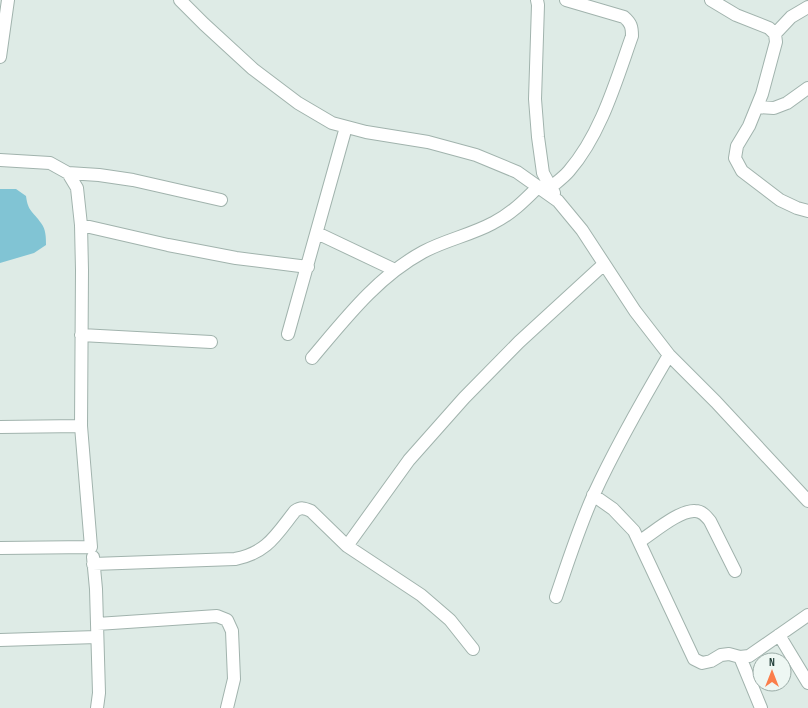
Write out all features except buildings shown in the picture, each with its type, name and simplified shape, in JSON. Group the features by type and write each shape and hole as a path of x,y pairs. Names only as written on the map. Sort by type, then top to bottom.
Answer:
{"street":[{"path":"0,57 2,24 8,0"},
{"path":"180,0 253,69 298,103 332,123 366,132 428,142 476,155 517,172 558,201"},
{"path":"537,0 535,99 538,137 543,173 558,201 582,230 603,265 668,355 721,407 808,501"},
{"path":"551,187 569,172 582,154 602,118 632,36 630,22 624,17 566,0"},
{"path":"711,0 736,16 769,28 775,34 776,42 762,94 749,126 737,146 735,158 742,171 780,200 797,208 808,211"},
{"path":"775,34 791,17 808,7"},
{"path":"757,107 774,108 787,103 808,88"},
{"path":"288,334 346,127"},
{"path":"0,160 50,164 68,173 99,175 133,180 221,200"},
{"path":"68,173 77,188 81,225 81,426 91,548 96,589 98,637 97,708"},
{"path":"312,358 367,294 395,270 424,252 493,224 517,209 538,187"},
{"path":"81,225 168,245 229,256 308,267"},
{"path":"317,233 395,270"},
{"path":"347,546 409,460 464,398 519,342 603,265"},
{"path":"81,336 211,342"},
{"path":"556,597 593,496 626,428 668,355"},
{"path":"0,427 81,426"},
{"path":"593,496 613,509 634,531 694,658 702,663 711,661 721,655 729,654 740,657 749,656 808,615"},
{"path":"93,564 235,559 247,556 262,550 274,539 295,511 299,508 305,508 311,511 347,546 421,595 450,620 474,649"},
{"path":"640,541 685,512 696,511 706,515 710,521 735,571"},
{"path":"0,548 91,548"},
{"path":"97,624 217,616 227,620 232,631 234,679 227,708"},
{"path":"779,635 808,683"},
{"path":"0,640 98,637"},
{"path":"740,657 761,708"}],"water":[{"path":"0,189 16,189 26,196 30,208 43,225 46,245 34,253 0,263"}]}
